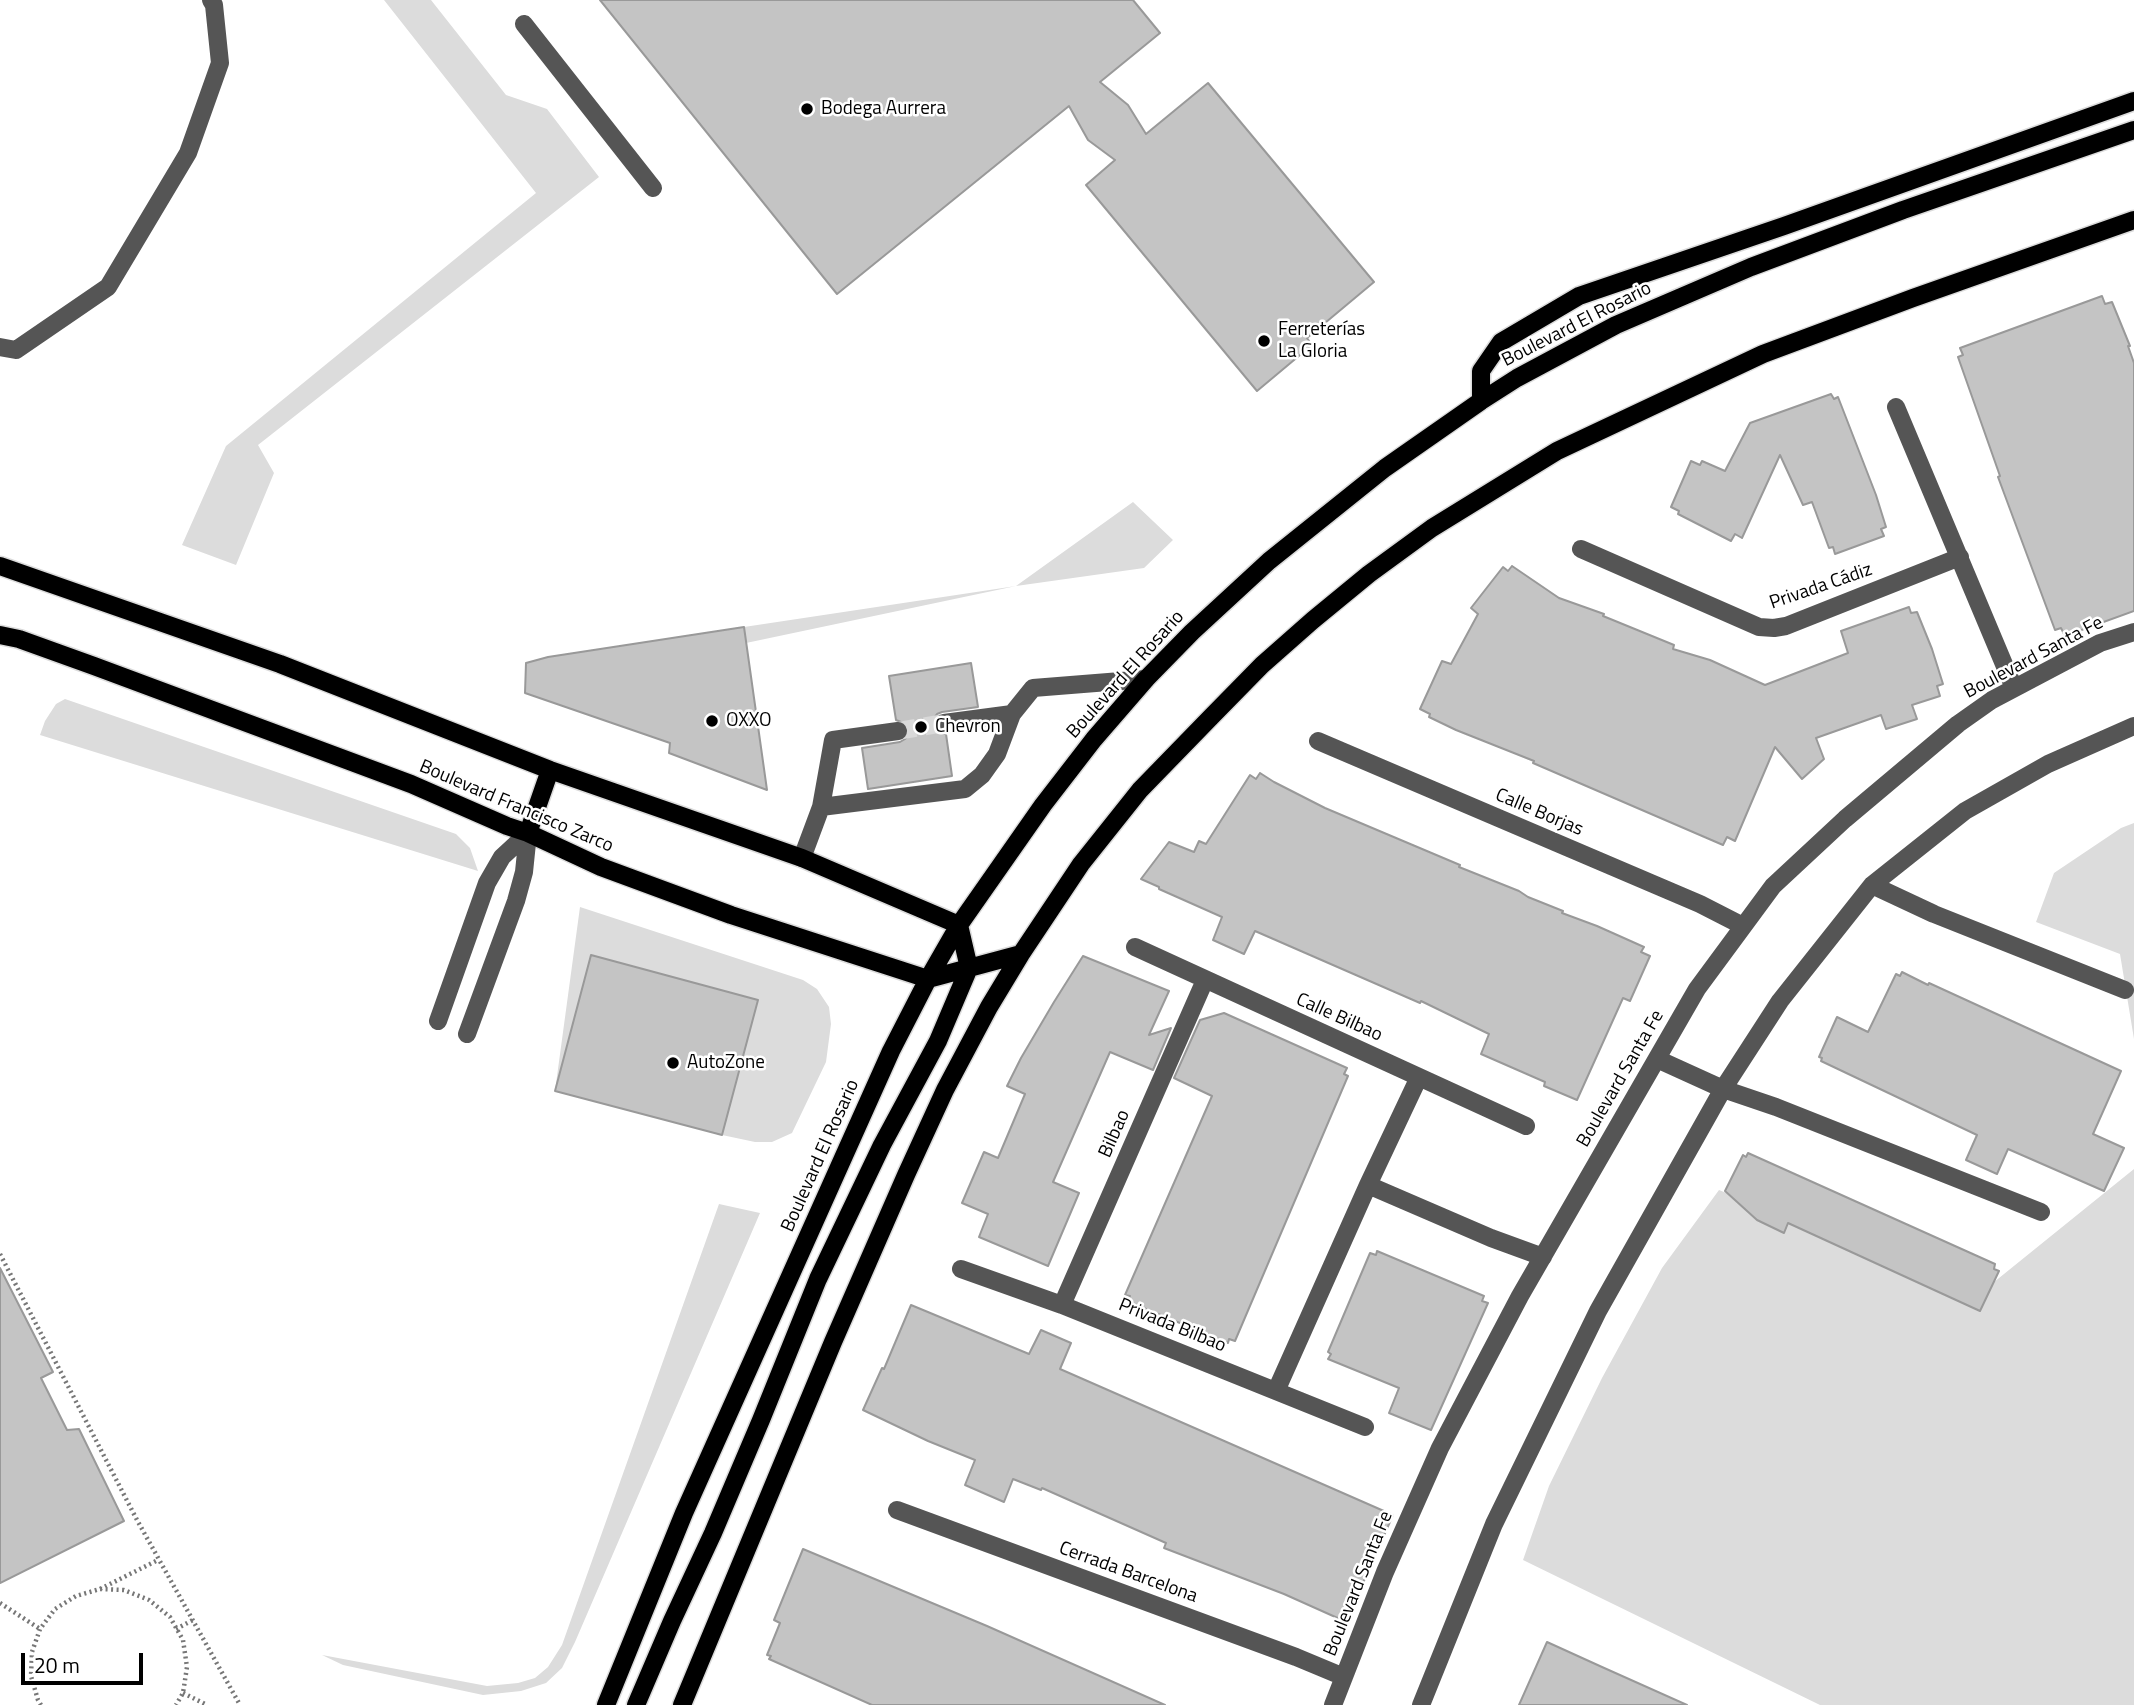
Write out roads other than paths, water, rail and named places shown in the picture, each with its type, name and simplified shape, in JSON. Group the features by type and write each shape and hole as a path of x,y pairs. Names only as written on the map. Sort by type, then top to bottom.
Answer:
{"main road":[{"path":"1481,401 1481,371 1501,342 1578,296 1784,226 2134,101"},
{"name":"Boulevard El Rosario","path":"606,1705 684,1513 891,1051 928,979 959,925 1043,805 1094,739 1146,679 1200,624 1269,561 1385,468 1517,378 1616,325 1751,267 1903,210 2134,130"},
{"path":"682,1705 833,1342 951,1079 1021,954 1081,864 1140,789 1272,656 1360,582 1432,528 1557,451 1763,354 2134,220"},
{"path":"0,566 280,664 550,769 802,858 959,925 969,968 938,1041 882,1145 818,1279 756,1433 636,1705"},
{"name":"Boulevard Francisco Zarco","path":"0,635 19,639 94,666 411,784 601,867 718,910 928,979"},
{"path":"528,833 550,769"},
{"path":"928,979 1021,954"}],"street":[{"path":"0,347 16,350 108,287 188,153 220,63 214,5 211,0"},
{"path":"524,24 653,188"},
{"path":"1896,407 2014,688"},
{"name":"Privada Cádiz","path":"1581,550 1759,627 1774,628 1786,626 1960,557"},
{"name":"Boulevard Santa Fe","path":"1333,1705 1385,1572 1440,1448 1520,1296 1697,989 1743,926 1773,886 1845,819 1958,724 2014,688 2100,643 2134,632"},
{"path":"821,807 965,789 982,775 997,754 1012,714 1034,688 1146,679"},
{"path":"944,723 1012,714"},
{"path":"1420,1705 1494,1524 1598,1311 1723,1089 1780,1001 1872,885 1965,811 2048,764 2134,726"},
{"path":"802,858 821,807 834,740 898,731"},
{"name":"Calle Borjas","path":"1318,741 1700,904 1743,926"},
{"path":"438,1021 487,883 502,857 528,833"},
{"path":"467,1034 516,901 528,833"},
{"path":"1872,885 1934,914 2126,990"},
{"name":"Calle Bilbao","path":"1135,947 1525,1126"},
{"name":"Bilbao","path":"1062,1305 1205,980"},
{"path":"1657,1059 1723,1089 1776,1107 2041,1212"},
{"path":"1276,1391 1419,1077"},
{"path":"1368,1185 1491,1238 1543,1257"},
{"name":"Privada Bilbao","path":"961,1269 1062,1305 1366,1427"},
{"name":"Cerrada Barcelona","path":"897,1510 1344,1677"}],"tunnel":[{"path":"898,731 944,723"}],"place":[{"name":"Bodega Aurrera","path":"807,109"},
{"name":"Ferreterías La Gloria","path":"1264,341"},
{"name":"OXXO","path":"712,721"},
{"name":"Chevron","path":"921,727"},
{"name":"AutoZone","path":"673,1063"}]}
